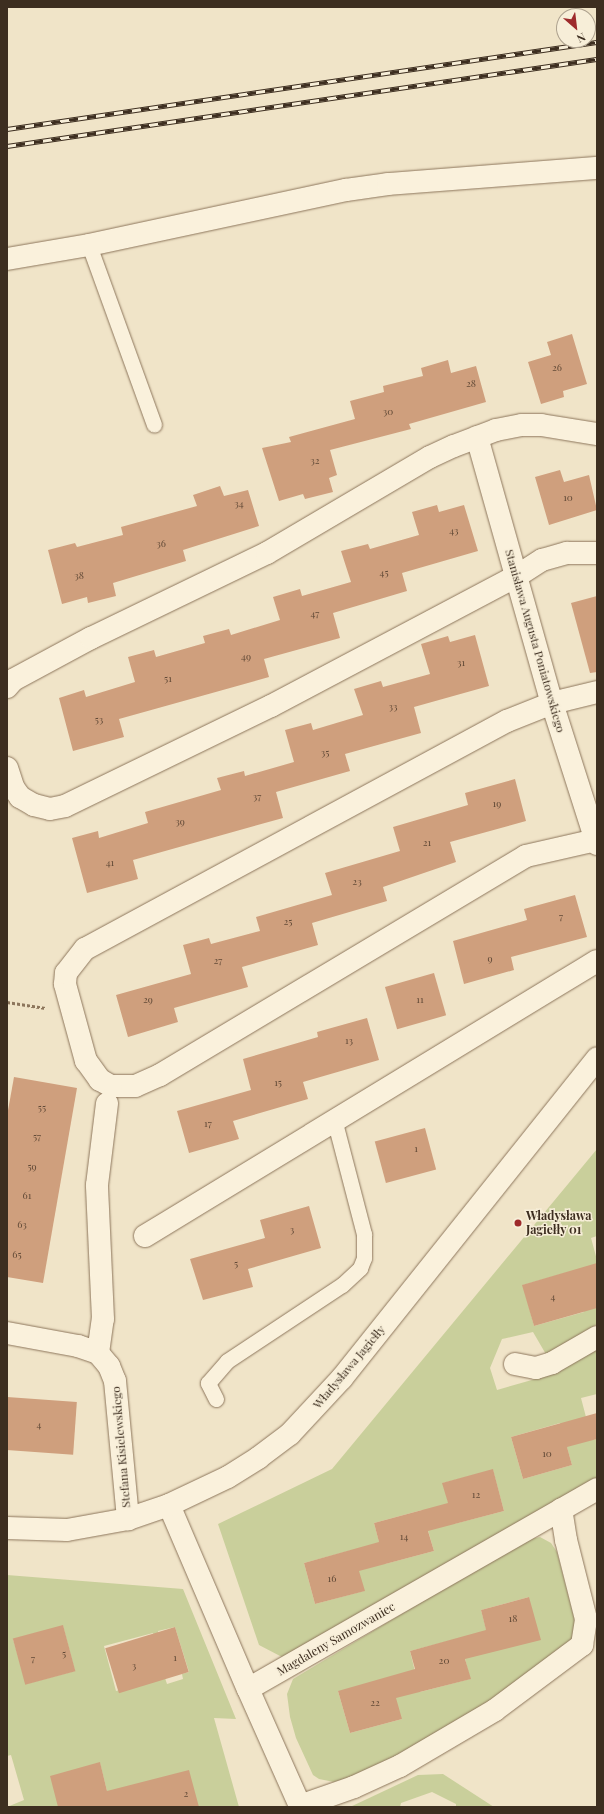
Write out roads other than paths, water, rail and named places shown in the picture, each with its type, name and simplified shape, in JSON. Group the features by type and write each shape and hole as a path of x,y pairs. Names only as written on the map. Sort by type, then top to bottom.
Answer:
{"street":[{"path":"7,260 89,245 353,189 597,168"},
{"path":"7,687 12,680 91,638 268,553 430,457 496,430 522,425 541,425 597,434"},
{"name":"Stanisława Augusta Poniatowskiego","path":"477,437 552,703 596,842"},
{"path":"7,768 13,787 20,797 34,805 50,809 65,806 271,706 517,576 542,560 567,553 597,553"},
{"path":"596,842 526,856 160,1076 135,1086 111,1086 92,1071 86,1061 71,1012 65,984 66,973 85,949 507,721 552,703 597,692"},
{"path":"145,1236 334,1119 597,961"},
{"name":"Władysława Jagiełły","path":"7,1528 67,1530 128,1519 169,1505 228,1477 258,1458 290,1434 316,1407 597,1058"},
{"path":"7,1333 78,1346 98,1353 103,1319 97,1185 107,1104"},
{"path":"515,1364 536,1368 552,1363 597,1337"},
{"name":"Stefana Kisielewskiego","path":"98,1353 109,1366 115,1381 128,1519"},
{"name":"Magdaleny Samozwaniec","path":"248,1689 597,1489"},
{"path":"169,1505 300,1807 354,1787 400,1766 495,1710 582,1645 586,1619 566,1540 561,1509"}],"lane":[{"path":"89,245 154,425"},
{"path":"216,1399 208,1383 227,1361 342,1285 360,1268 364,1258 364,1234 334,1119"}],"railway":[{"path":"7,129 597,42"},
{"path":"7,146 597,59"}],"place":[{"name":"Władysława Jagiełły 01","path":"518,1223"}]}
